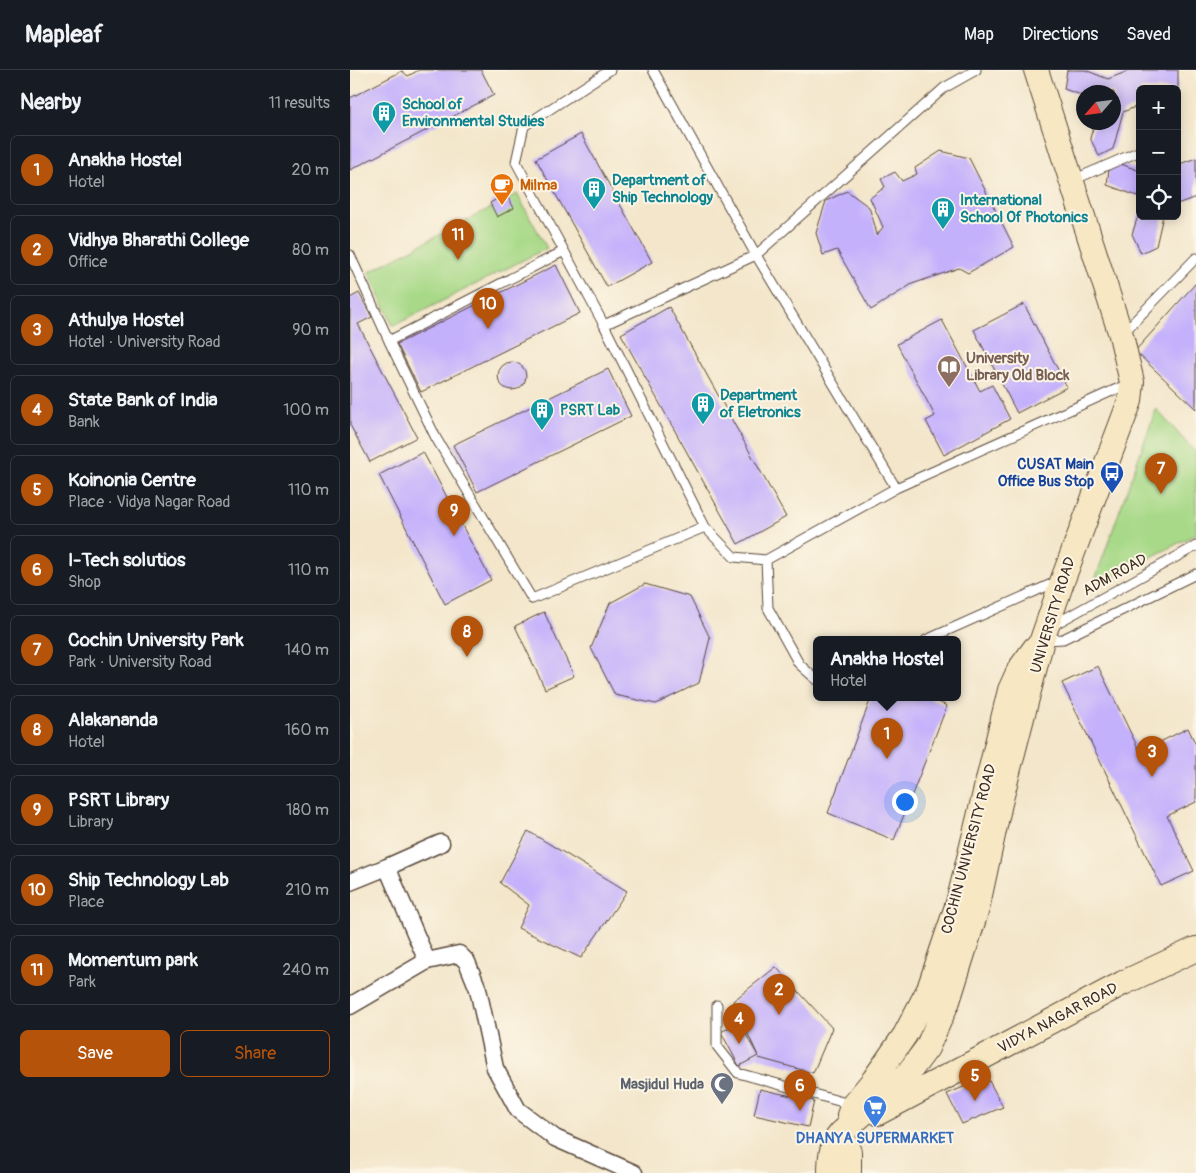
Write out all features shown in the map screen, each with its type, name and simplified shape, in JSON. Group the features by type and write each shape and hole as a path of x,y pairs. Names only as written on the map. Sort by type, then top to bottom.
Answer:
{"street":[{"name":"UNIVERSITY ROAD","path":"842,1133 906,1076 927,1048 948,1000 977,909 1000,803 1042,640 1062,579 1130,400 1132,382 1121,335 1036,70"},
{"name":"COCHIN UNIVERSITY ROAD","path":"830,1173 830,1158 835,1140 842,1133 853,1105 873,1081 905,1035 929,989 958,903 1010,690 1020,670 1042,640"},
{"path":"350,882 440,843"},
{"path":"387,867 427,961"},
{"name":"VIDYA NAGAR ROAD","path":"842,1133 1123,983 1196,949"},
{"path":"350,1006 427,961 459,954 467,962 478,989 495,1068 518,1110 555,1138 634,1173"},
{"path":"842,1133 849,1152 849,1173"}],"lane":[{"path":"610,70 524,126 516,162 604,325 705,527 734,557 766,560 896,488 1132,382"},
{"path":"653,70 756,255 896,488"},
{"path":"604,325 756,255 944,88 976,70"},
{"path":"1071,181 1136,153"},
{"path":"389,341 564,251"},
{"path":"350,255 389,341 439,443 532,599 705,527"},
{"path":"1121,335 1196,258"},
{"name":"ADM ROAD","path":"1042,640 1057,623 1196,546"},
{"path":"766,560 768,608 799,664 813,676"},
{"path":"1042,640 1062,639 1196,574"},
{"path":"935,636 1062,579"},
{"path":"717,1005 717,1046 738,1073 853,1105"}],"green space":[{"path":"517,194 547,248 393,326 369,272"},
{"path":"1156,409 1196,453 1196,534 1092,588"}],"building":[{"name":"School of Environmental Studies","path":"419,70 481,70 494,95 350,170 350,98 402,71 408,76"},
{"path":"1067,70 1085,70 1108,79 1131,70 1178,70 1178,85 1136,85 1136,107 1123,112 1121,119 1121,85 1076,85 1076,93 1064,89"},
{"path":"1092,130 1118,130 1113,149 1099,156 1090,138"},
{"name":"Department of Ship Technology","path":"581,134 652,262 607,287 536,159"},
{"name":"International School Of Photonics","path":"941,151 969,158 1014,247 968,273 959,268 912,284 871,310 837,250 823,255 816,233 826,201 847,191 869,207 877,235 883,227 870,198 885,187 881,179 895,172 902,181 917,174 915,168"},
{"path":"1196,158 1196,197 1181,203 1181,175 1181,164"},
{"path":"1110,160 1136,170 1136,196 1107,185"},
{"name":"Milma","path":"506,194 514,208 497,217 490,203"},
{"path":"1137,220 1162,220 1156,246 1141,253 1132,234"},
{"path":"556,265 580,313 421,392 397,344"},
{"path":"1196,283 1196,409 1135,351"},
{"path":"359,293 372,317 358,324 417,437 370,462 350,425 350,298"},
{"path":"1024,304 1067,387 1017,413 974,330"},
{"name":"Department of Eletronics","path":"669,307 786,517 738,544 621,334"},
{"name":"University Library Old Block","path":"942,320 980,391 992,385 1010,419 944,455 926,421 935,416 897,344"},
{"path":"512,362 522,366 526,376 522,386 512,390 502,386 498,376 502,366"},
{"name":"PSRT Lab","path":"608,369 631,416 477,492 453,445"},
{"path":"423,452 491,580 445,604 379,475"},
{"path":"645,584 690,597 710,638 699,683 656,704 615,695 591,648 610,603"},
{"path":"544,612 574,676 545,689 515,626"},
{"path":"1098,666 1140,752 1188,728 1196,745 1196,802 1167,816 1194,871 1161,886 1062,683"},
{"path":"870,701 936,701 947,706 894,840 828,813"},
{"path":"528,831 627,891 581,958 518,928 529,905 500,883"},
{"path":"776,967 832,1028 813,1073 759,1058 733,1001"},
{"path":"739,1022 758,1056 739,1066 721,1032"},
{"path":"987,1077 1003,1107 962,1124 947,1094"},
{"path":"760,1089 814,1101 808,1127 754,1115"}],"place":[{"name":"School of Environmental Studies","path":"384,134"},
{"name":"Milma","path":"502,206"},
{"name":"Department of Ship Technology","path":"594,210"},
{"name":"International School Of Photonics","path":"943,230"},
{"name":"Momentum park","path":"458,260"},
{"name":"Ship Technology Lab","path":"488,329"},
{"name":"University Library Old Block","path":"949,388"},
{"name":"Department of Eletronics","path":"703,425"},
{"name":"PSRT Lab","path":"542,431"},
{"name":"CUSAT Main Office Bus Stop","path":"1112,494"},
{"name":"Cochin University Park","path":"1161,494"},
{"name":"PSRT Library","path":"454,536"},
{"name":"Alakananda","path":"467,657"},
{"name":"Anakha Hostel","path":"887,759"},
{"name":"Athulya Hostel","path":"1152,777"},
{"name":"Vidhya Bharathi College","path":"779,1015"},
{"name":"State Bank of India","path":"739,1044"},
{"name":"Koinonia Centre","path":"975,1101"},
{"name":"Masjidul Huda","path":"722,1105"},
{"name":"I-Tech solutios","path":"800,1111"},
{"name":"DHANYA SUPERMARKET","path":"875,1128"}]}
